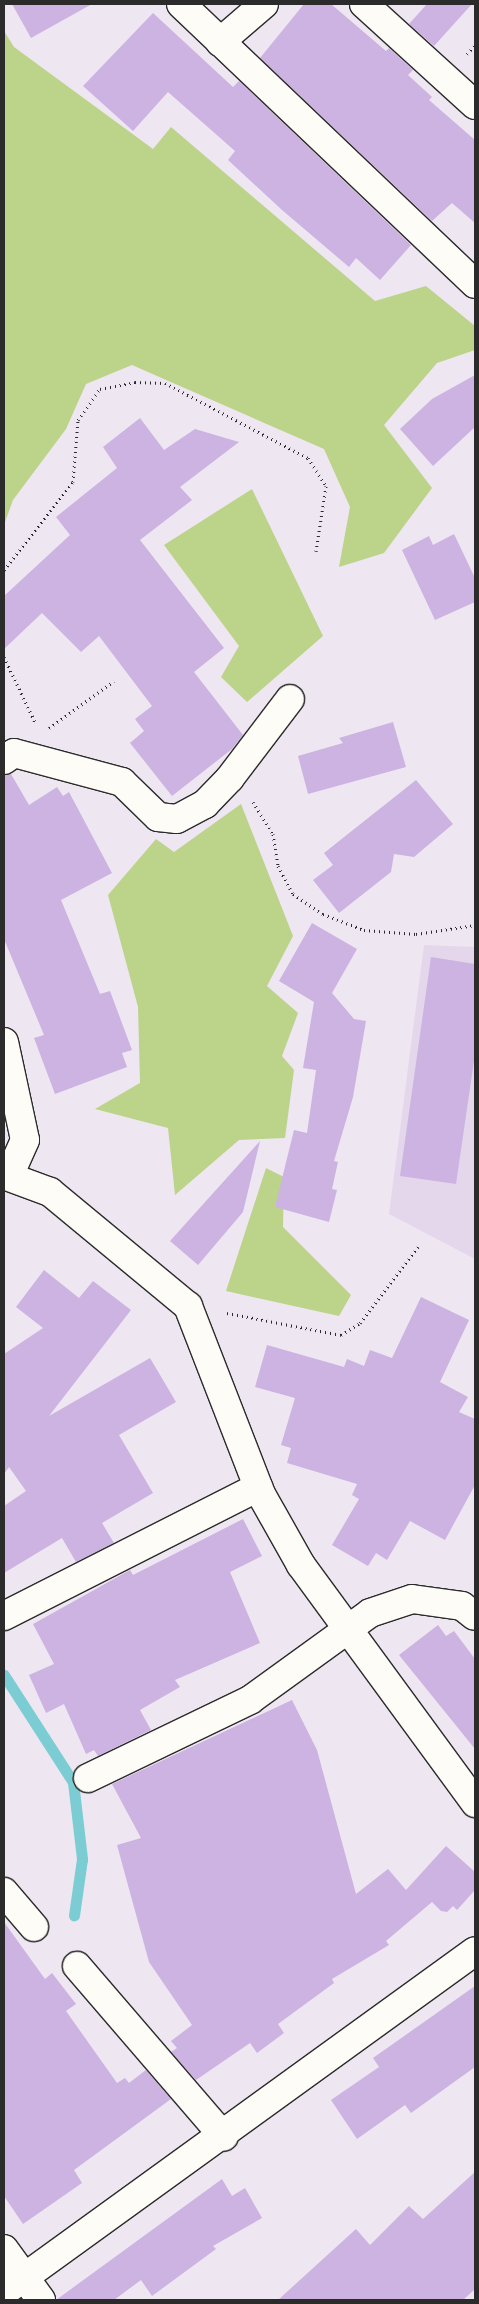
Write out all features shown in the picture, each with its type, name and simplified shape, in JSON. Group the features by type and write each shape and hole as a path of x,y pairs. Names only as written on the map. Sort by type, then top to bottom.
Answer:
{"street":[{"path":"181,4 475,284"},
{"path":"220,42 264,4"},
{"path":"364,4 475,105"},
{"path":"9,757 122,782 158,817 177,819 205,804 230,778 290,699"},
{"path":"4,1042 25,1140 7,1175 50,1192 188,1306 258,1487 301,1565 475,1803"},
{"path":"4,1616 258,1487"},
{"path":"88,1778 250,1700 346,1628 370,1613 412,1600 462,1606 475,1616"},
{"path":"7,1903 34,1927"},
{"path":"14,2285 224,2137 475,1951"},
{"path":"76,1966 224,2137"},
{"path":"4,2250 14,2285 41,2300"}],"path":[{"path":"4,570 73,482 78,420 100,389 135,382 166,383 308,458 326,486 316,550"},
{"path":"4,656 40,734"},
{"path":"9,757 114,681"},
{"path":"230,778 266,819 278,866 293,894 323,914 364,930 416,934 475,925"},
{"path":"188,1306 342,1335 360,1323 418,1247"}],"shaded area":[{"path":"424,945 475,947 475,1259 389,1214"}],"green space":[{"path":"4,31 14,47 153,149 171,127 375,301 426,286 475,326 475,350 437,363 384,425 432,488 384,553 339,567 350,507 324,449 132,365 86,384 66,429 13,500 4,525"},
{"path":"252,489 323,636 247,702 221,677 239,646 164,545"},
{"path":"241,804 293,936 267,986 298,1013 282,1056 294,1070 285,1138 239,1140 175,1195 168,1128 95,1109 140,1083 138,1007 108,895 156,839 174,852"},
{"path":"266,1168 284,1177 283,1227 351,1295 339,1316 226,1291"}],"building":[{"path":"12,4 92,4 31,38"},
{"path":"304,4 331,4 386,51 389,48 413,70 408,75 432,97 429,100 475,140 475,223 452,203 432,221 260,58"},
{"path":"427,4 472,4 434,46 409,24"},
{"path":"153,13 233,87 239,81 411,245 380,280 356,258 349,267 282,210 228,160 235,151 168,92 133,131 83,86"},
{"path":"475,375 475,427 433,466 400,429 432,399"},
{"path":"140,418 164,450 195,429 239,442 180,487 192,500 140,540 224,648 194,672 243,735 232,749 172,796 130,743 144,731 135,719 152,706 99,636 81,652 42,613 4,649 4,596 70,535 56,517 117,468 103,447"},
{"path":"454,534 475,578 475,602 435,620 402,550 429,536 433,545"},
{"path":"393,722 406,767 308,794 298,756 343,743 339,738"},
{"path":"11,774 29,805 57,787 63,796 69,792 112,873 61,900 100,994 110,991 132,1050 122,1053 127,1067 55,1094 34,1038 44,1035 4,939 4,775"},
{"path":"416,780 453,824 414,857 394,854 391,872 339,913 313,880 333,865 324,853"},
{"path":"312,923 357,949 332,993 354,1019 366,1021 353,1097 334,1161 338,1162 332,1189 337,1190 329,1222 275,1207 294,1130 307,1133 316,1070 303,1068 314,1002 279,981"},
{"path":"431,957 475,964 475,1054 456,1184 400,1176"},
{"path":"260,1141 243,1212 198,1265 170,1241"},
{"path":"44,1270 79,1298 93,1281 131,1310 49,1416 150,1358 176,1402 119,1435 153,1493 102,1523 114,1543 76,1562 62,1538 4,1573 4,1506 26,1491 9,1467 4,1474 4,1354 43,1328 16,1307"},
{"path":"421,1297 469,1320 440,1382 468,1397 459,1412 475,1419 475,1485 445,1540 410,1521 387,1560 376,1553 368,1566 332,1545 359,1499 352,1495 357,1484 287,1463 291,1448 281,1445 295,1398 255,1387 267,1345 344,1367 347,1359 364,1366 370,1350 392,1358"},
{"path":"243,1519 262,1556 230,1572 260,1643 175,1680 180,1687 140,1710 151,1730 98,1756 94,1750 86,1754 64,1704 46,1713 29,1675 54,1664 33,1624 130,1570 133,1575"},
{"path":"438,1625 446,1636 454,1631 475,1659 475,1749 399,1655"},
{"path":"292,1700 317,1750 356,1894 388,1869 406,1890 446,1846 475,1872 475,1890 457,1910 453,1906 447,1912 441,1911 432,1902 386,1941 389,1945 332,1979 334,1983 278,2024 284,2033 257,2053 250,2043 196,2080 171,2052 177,2048 171,2041 192,2025 149,1962 117,1845 141,1838 112,1784"},
{"path":"4,1922 45,1979 52,1973 76,2004 66,2011 117,2083 125,2078 129,2083 146,2070 171,2099 74,2170 82,2183 23,2224 4,2196"},
{"path":"475,1986 475,2067 411,2113 405,2105 357,2139 331,2100 379,2067 373,2058"},
{"path":"475,2172 475,2289 463,2300 278,2300 356,2229 370,2245 409,2206 423,2219"},
{"path":"222,2179 232,2196 245,2188 262,2218 213,2246 216,2249 152,2296 141,2280 114,2300 56,2300"}],"waterway":[{"path":"4,1675 73,1782 82,1859 74,1915"}]}
